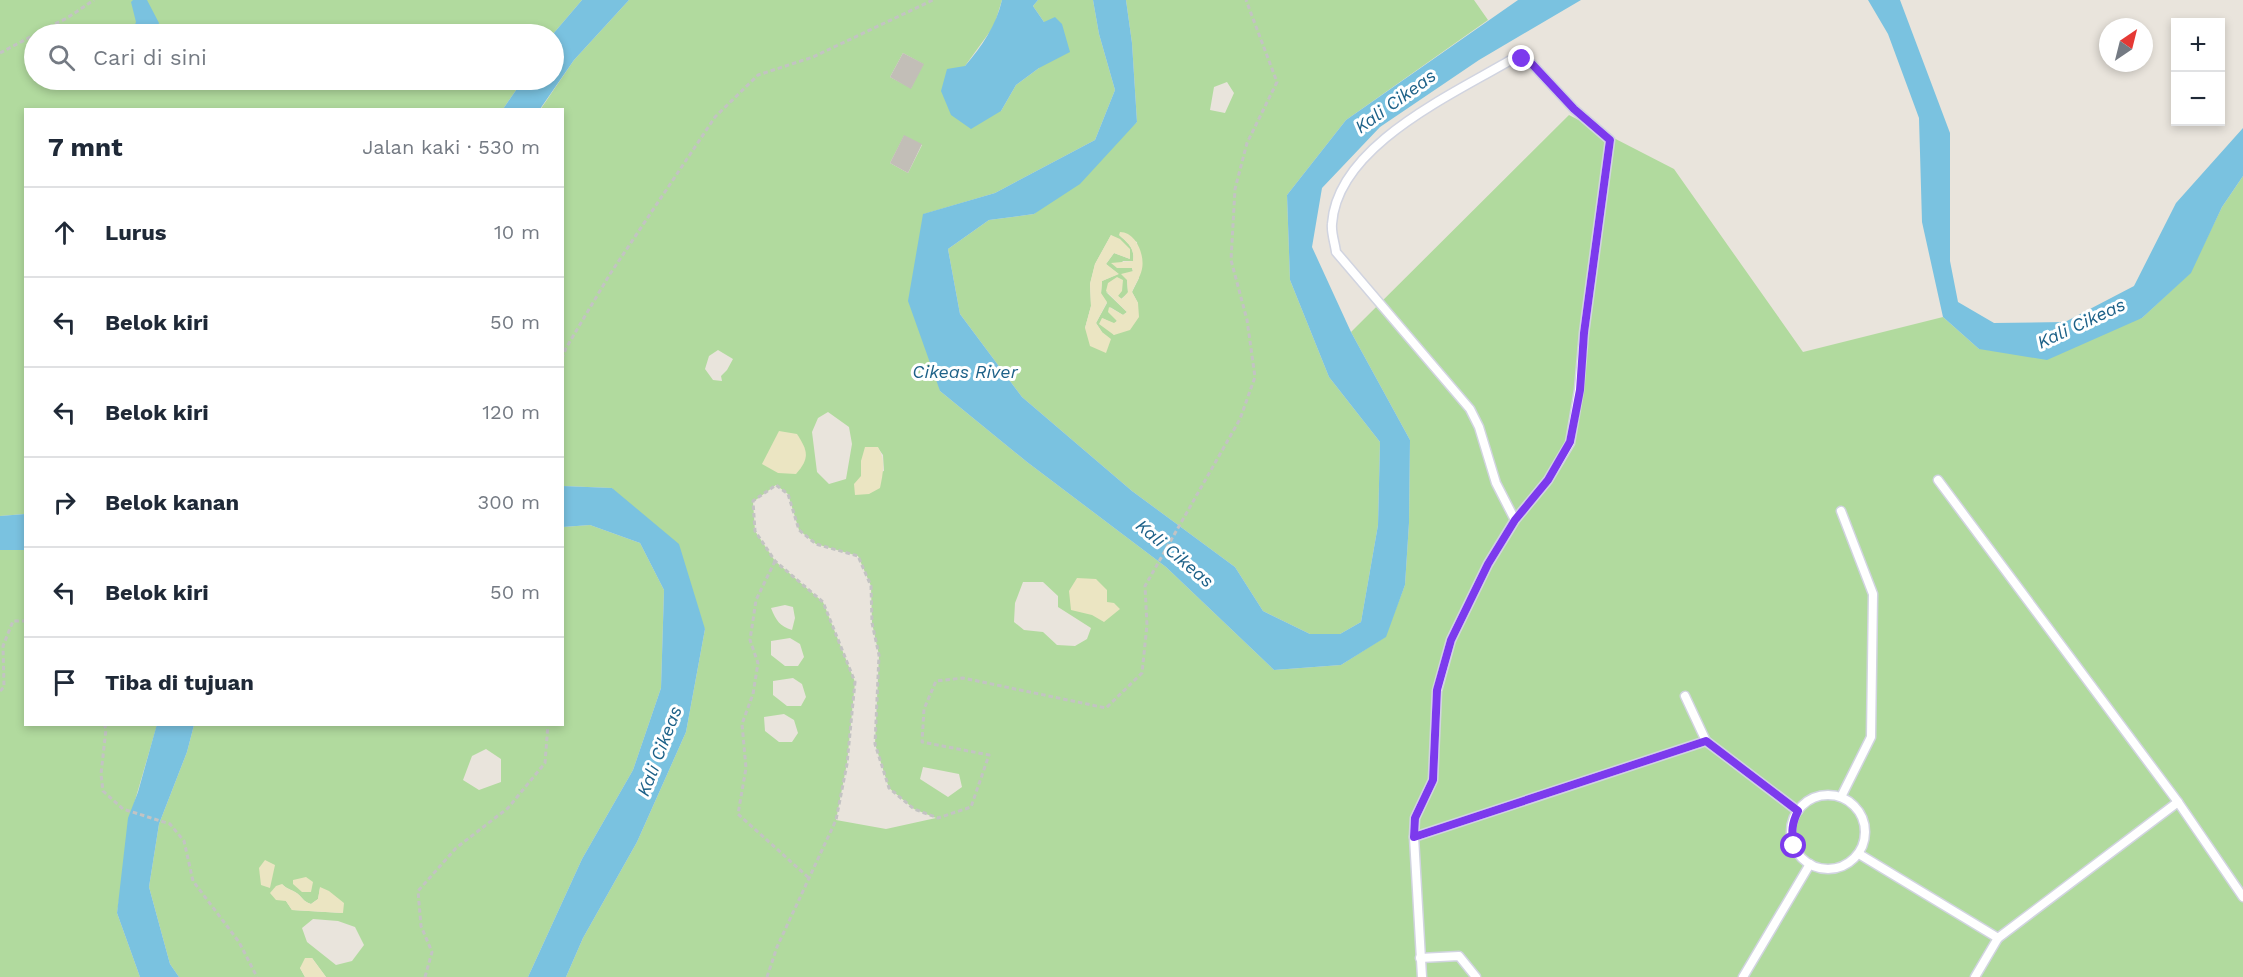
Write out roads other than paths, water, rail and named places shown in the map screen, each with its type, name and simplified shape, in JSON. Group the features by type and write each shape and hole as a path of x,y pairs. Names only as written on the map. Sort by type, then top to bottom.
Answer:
{"lane":[{"path":"1422,977 1414,837 1415,818 1433,780 1437,690 1451,640 1488,564 1515,520 1548,480 1570,442 1580,390 1584,333 1610,140 1574,109 1532,64 1514,58 1394,129 1352,171 1339,196 1332,225 1336,252 1470,409 1479,427 1496,483 1515,520"},
{"path":"1938,480 2178,802 2243,897"},
{"path":"1841,511 1873,594 1871,737 1841,797"},
{"path":"1685,696 1706,741 1798,811"},
{"path":"1414,837 1706,741"},
{"path":"1829,795 1841,797 1853,804 1866,828 1865,842 1859,854 1849,863 1836,868 1823,869 1810,864 1800,856 1791,834 1798,811 1807,802 1829,795"},
{"path":"1976,977 1998,938 2178,802"},
{"path":"1859,854 1998,938"},
{"path":"1743,977 1810,864"},
{"path":"1420,958 1459,956 1476,977"}],"water":[{"path":"147,0 159,24 135,24 131,2"},
{"path":"582,0 629,0 574,60 564,74 564,24 562,24"},
{"path":"1002,0 1038,0 1033,6 1044,22 1055,17 1062,24 1070,52 1039,68 1016,85 1001,111 971,129 951,115 941,91 947,69 965,66 983,43"},
{"name":"Cikeas River","path":"1093,0 1126,0 1132,43 1137,122 1080,184 1034,214 989,220 948,249 960,314 1022,397 1132,491 1235,567 1263,611 1310,634 1340,634 1361,622 1378,525 1380,442 1329,377 1290,280 1287,195 1346,120 1518,0 1581,0 1479,60 1380,127 1322,188 1312,247 1351,332 1410,440 1409,523 1405,585 1386,637 1341,665 1274,670 1166,567 1027,462 940,391 908,301 923,214 995,193 1095,140 1115,90 1099,34"},
{"name":"Kali Cikeas","path":"1868,0 1900,0 1950,133 1950,261 1958,302 1994,323 2065,322 2134,286 2176,203 2243,128 2243,176 2222,207 2191,273 2142,318 2047,360 1979,349 1943,317 1922,222 1919,118 1888,34"},
{"path":"516,90 553,90 541,108 504,108"},
{"name":"Kali Cikeas","path":"564,486 612,488 679,544 705,629 686,732 637,842 583,938 566,977 528,977 582,859 633,770 661,688 664,590 640,543 590,525 564,527"},
{"path":"24,514 24,550 0,550 0,516"},
{"path":"156,726 194,726 187,752 159,824 149,887 170,964 179,977 140,977 117,913 128,818 138,792"}]}
